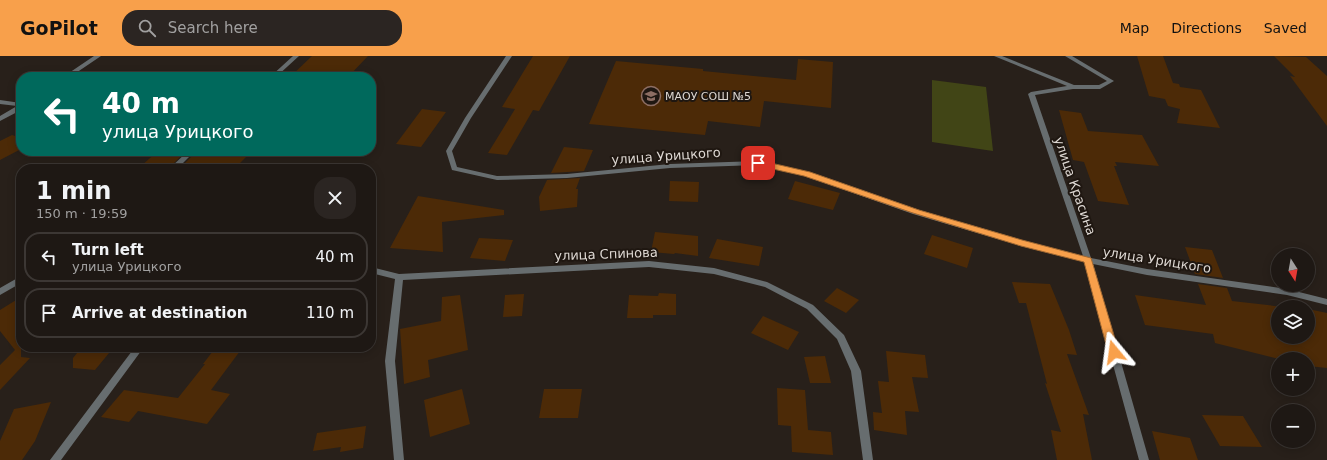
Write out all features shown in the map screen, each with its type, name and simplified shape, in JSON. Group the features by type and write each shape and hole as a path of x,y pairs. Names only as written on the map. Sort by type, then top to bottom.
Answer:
{"street":[{"path":"74,72 98,56"},
{"path":"278,72 296,56"},
{"name":"улица Урицкого","path":"509,56 468,118 449,151 454,168 497,178 567,176 670,166 758,163 807,174 923,214 1021,243 1088,260 1147,272 1287,292 1327,302"},
{"path":"997,56 1073,87"},
{"name":"улица Красина","path":"1068,56 1111,81 1100,87 1073,87 1031,94 1088,260 1144,460"},
{"path":"0,102 16,105"},
{"path":"0,120 16,109"},
{"path":"178,164 187,156"},
{"name":"улица Спинова","path":"376,271 399,277 649,264 714,271 767,285 810,307 842,337 856,371 868,460"},
{"path":"399,277 390,361 399,460"},
{"path":"0,292 16,281"},
{"path":"54,460 136,352"}],"green space":[{"path":"932,80 986,87 993,151 932,142"}],"building":[{"path":"312,56 368,56 353,72 295,72"},
{"path":"533,56 570,56 539,111 533,110 507,155 488,153 515,109 502,107"},
{"path":"1137,56 1163,56 1173,83 1179,84 1180,87 1201,90 1220,128 1177,123 1180,109 1168,106 1165,99 1149,96"},
{"path":"1274,56 1306,57 1327,76 1327,126 1290,76 1295,77"},
{"name":"МАОУ СОШ №5","path":"798,59 833,62 831,108 764,101 760,127 708,121 705,135 589,124 616,61 796,80"},
{"path":"422,109 446,112 421,147 396,144"},
{"path":"1059,110 1081,113 1088,131 1142,135 1159,166 1115,162 1117,166 1114,166 1129,205 1098,201 1084,162 1073,160"},
{"path":"12,135 16,136 16,152 0,160 0,141"},
{"path":"564,147 593,150 584,171 551,173"},
{"path":"152,156 181,156 173,164 143,164"},
{"path":"192,156 247,156 239,164 184,164"},
{"path":"580,178 576,189 578,189 577,207 540,211 539,197 547,180"},
{"path":"670,181 699,182 698,202 669,201"},
{"path":"795,181 840,193 833,210 788,199"},
{"path":"418,196 504,210 504,215 442,222 443,252 390,248"},
{"path":"655,232 698,236 698,256 651,252"},
{"path":"932,235 973,248 967,268 924,254"},
{"path":"479,238 513,240 505,261 470,258"},
{"path":"717,239 763,247 759,266 709,258"},
{"path":"1185,247 1212,250 1223,278 1195,274"},
{"path":"1012,282 1050,284 1069,330 1077,355 1067,354 1089,415 1083,414 1092,460 1057,460 1051,430 1061,432 1045,383 1047,384 1026,303 1019,303"},
{"path":"1198,284 1227,288 1232,301 1271,306 1271,344 1315,344 1315,310 1327,313 1327,368 1315,367 1315,352 1271,352 1271,357 1215,343 1213,334 1145,325 1135,295 1206,305"},
{"path":"837,288 859,300 846,313 824,301"},
{"path":"659,293 676,294 676,315 653,315 653,318 627,318 629,295 658,296"},
{"path":"524,294 522,316 503,317 505,295"},
{"path":"460,295 468,350 428,360 430,377 404,384 400,329 441,321 442,297"},
{"path":"16,300 16,352 21,352 21,357 30,358 0,390 0,365 15,350 0,331 0,310"},
{"path":"763,316 799,332 788,350 751,333"},
{"path":"886,351 925,355 928,378 912,377 919,412 905,411 907,435 874,430 873,412 882,413 878,381 889,382"},
{"path":"78,352 110,352 95,370 73,368 73,358"},
{"path":"212,352 239,352 211,390 230,394 207,424 138,411 129,422 101,417 124,390 178,398 205,364 203,364"},
{"path":"825,356 831,383 810,383 804,357"},
{"path":"777,388 805,390 808,430 831,432 833,455 792,452 791,426 778,425"},
{"path":"462,389 470,424 430,437 424,400"},
{"path":"544,389 582,389 578,418 539,418"},
{"path":"51,402 35,441 22,460 0,460 0,441 14,409"},
{"path":"1202,415 1243,416 1262,447 1220,446"},
{"path":"366,426 363,448 340,452 341,447 313,451 317,433"},
{"path":"1152,431 1190,438 1198,460 1160,460"}],"place":[{"name":"МАОУ СОШ №5","path":"651,96"}],"route":[{"path":"758,163 807,174 916,212 1021,243 1088,260 1114,352"}]}
